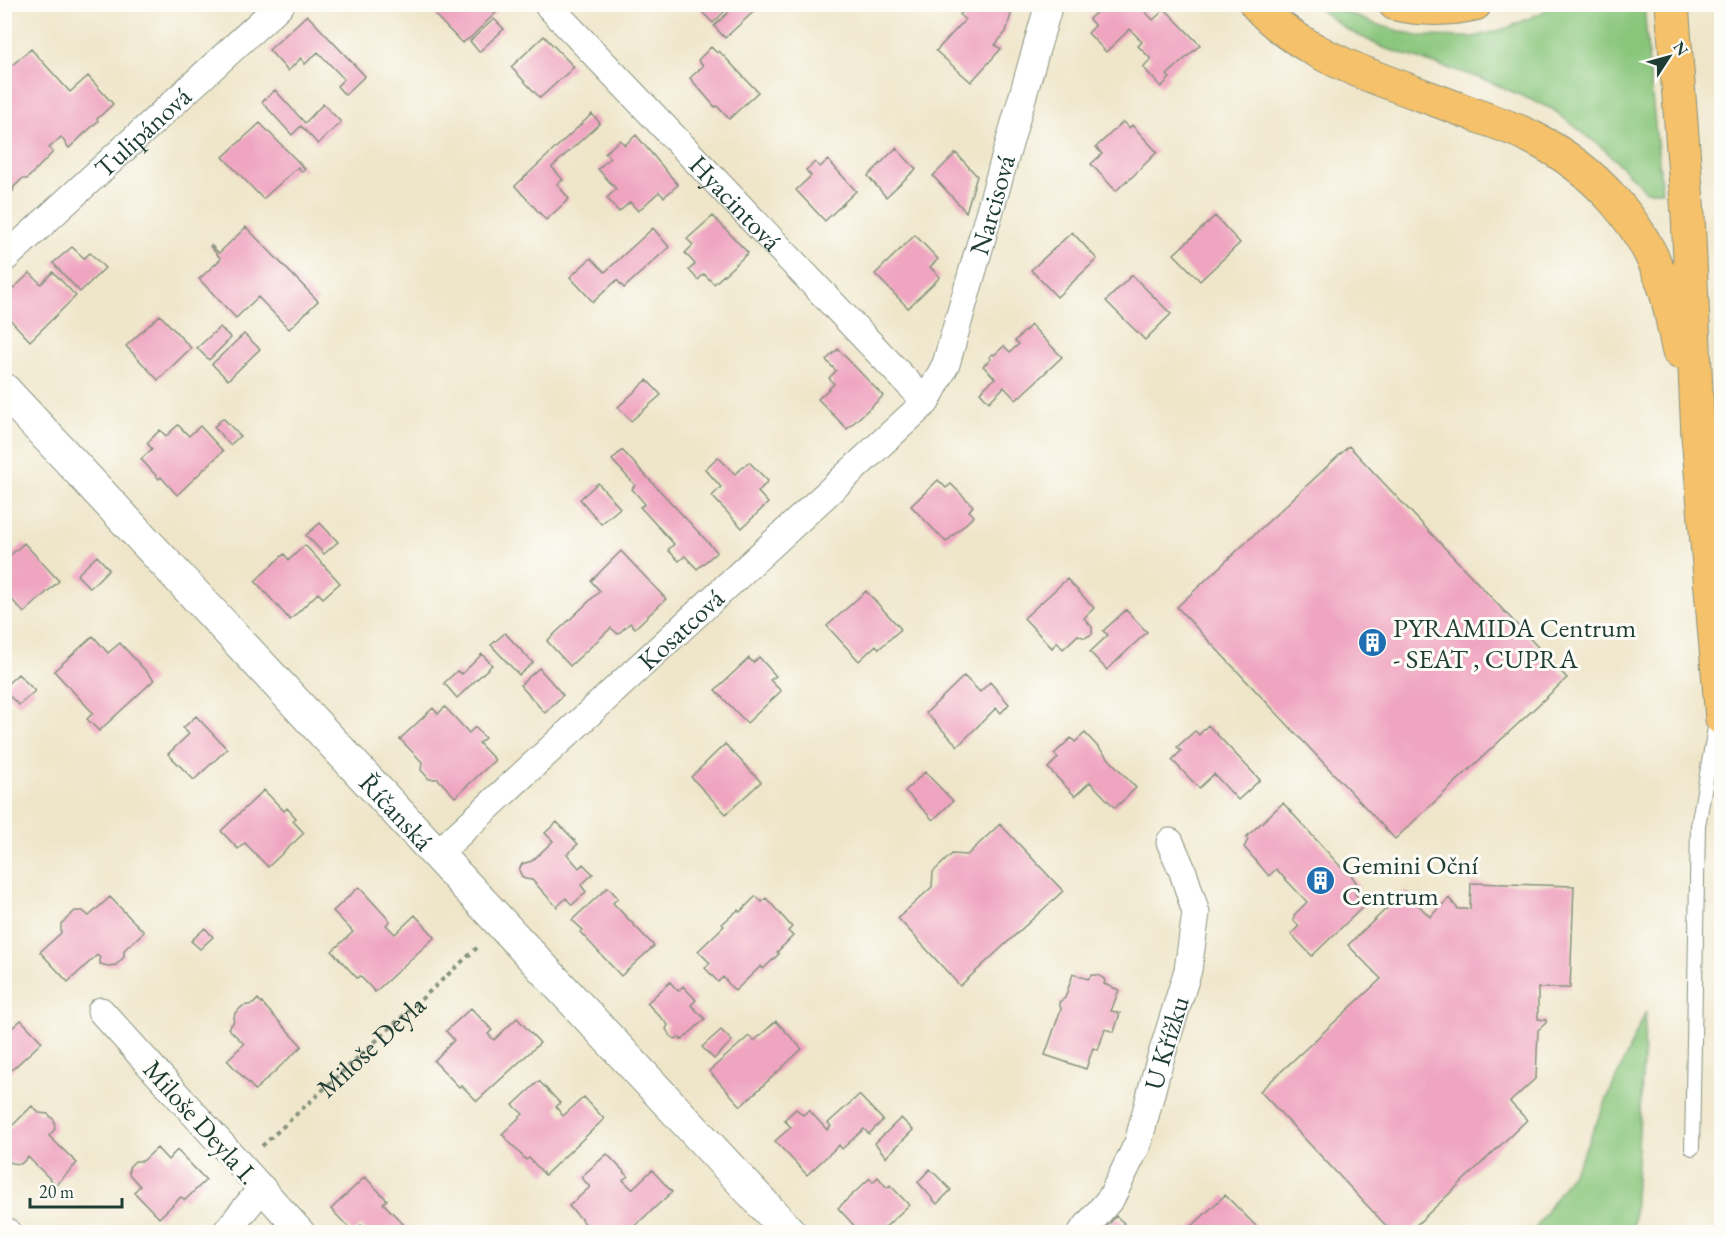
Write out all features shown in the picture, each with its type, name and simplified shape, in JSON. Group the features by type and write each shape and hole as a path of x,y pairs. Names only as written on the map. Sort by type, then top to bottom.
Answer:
{"highway":[{"path":"1256,4 1279,26 1300,40 1358,71 1513,129 1542,143 1573,163 1611,196 1628,216 1640,236 1665,290 1698,436"},
{"path":"1395,4 1427,9 1474,4"},
{"path":"1672,4 1688,215 1698,436 1720,711"}],"street":[{"name":"Tulipánová","path":"4,259 281,4"},
{"name":"Hyacintová","path":"547,4 926,402"},
{"name":"Narcisová","path":"926,402 945,363 1049,4"},
{"name":"Říčanská","path":"4,390 789,1233"},
{"name":"Kosatcová","path":"436,855 926,402"},
{"name":"U Křížku","path":"1082,1233 1111,1198 1138,1143 1157,1070 1188,970 1196,913 1183,872 1170,842"},
{"name":"Miloše Deyla Ⅰ.","path":"101,1011 301,1233"},
{"path":"226,1233 262,1188"}],"lane":[{"path":"1692,1148 1698,826 1720,711"}],"path":[{"name":"Miloše Deyla","path":"241,1165 501,925"}],"green space":[{"path":"1313,5 1329,5 1372,23 1417,36 1475,37 1507,28 1541,13 1552,5 1644,5 1662,191 1646,191 1605,150 1552,109 1483,79 1384,48 1348,30"},
{"path":"1646,1011 1633,1232 1533,1232 1579,1162"}],"building":[{"path":"445,4 505,4 462,43 435,15"},
{"path":"708,4 732,4 713,23 701,11"},
{"path":"737,4 762,4 725,38 714,26"},
{"path":"969,4 1014,4 1006,32 995,45 1001,49 971,82 936,51 965,20 960,15"},
{"path":"1105,4 1138,4 1153,20 1165,9 1200,45 1167,75 1170,78 1161,87 1143,67 1151,59 1138,46 1142,42 1130,29 1106,52 1088,33 1095,26 1089,19"},
{"path":"307,15 365,76 345,95 337,86 344,79 318,52 305,64 301,58 288,71 269,50"},
{"path":"494,19 504,29 479,52 470,41"},
{"path":"544,36 574,67 540,98 511,67"},
{"path":"711,47 717,53 719,51 758,92 729,119 717,106 715,107 690,78 703,66 698,60"},
{"path":"31,49 70,92 88,76 113,104 69,148 61,137 49,148 53,152 27,179 22,179 10,194 4,196 4,104 10,99 4,93 4,72"},
{"path":"275,90 305,123 323,104 341,122 318,144 301,126 292,135 262,102"},
{"path":"592,114 600,123 552,167 563,180 557,184 569,199 546,220 515,186"},
{"path":"1123,122 1129,128 1132,125 1157,152 1116,191 1091,164 1102,154 1096,147"},
{"path":"260,123 305,169 302,172 298,167 263,199 223,157"},
{"path":"636,135 678,185 664,197 659,192 638,211 630,202 619,212 607,198 616,189 598,169 610,158 605,153 620,140 625,145"},
{"path":"896,148 916,169 886,197 868,176"},
{"path":"956,153 977,176 966,212 933,176"},
{"path":"828,160 856,191 825,221 796,190 811,176 806,170 815,162 820,167"},
{"path":"713,216 748,253 714,284 704,274 698,280 689,270 695,264 685,253 693,245 687,239"},
{"path":"1215,216 1240,243 1200,281 1174,254"},
{"path":"246,227 318,301 289,329 258,297 236,318 199,279 221,259 210,246 219,253"},
{"path":"653,228 669,247 624,288 617,280 593,302 570,277 591,258 605,272"},
{"path":"1072,232 1097,259 1057,297 1031,270"},
{"path":"915,235 938,259 930,267 940,277 908,308 875,274"},
{"path":"72,247 84,258 90,253 105,268 80,292 53,263"},
{"path":"53,272 76,296 30,341 4,313 4,297 30,273 41,284"},
{"path":"1132,275 1171,314 1145,340 1106,301"},
{"path":"160,315 191,348 158,380 126,346"},
{"path":"1031,325 1062,357 1016,400 1004,387 989,402 980,392 995,378 983,366 991,359 989,357 1004,346 1010,352 1019,344 1015,341"},
{"path":"220,327 231,338 209,360 197,348"},
{"path":"244,334 260,349 228,380 212,364"},
{"path":"838,349 883,396 847,429 818,399 834,384 829,378 836,371 826,360"},
{"path":"647,380 661,395 631,421 618,407"},
{"path":"223,418 240,436 230,445 214,427"},
{"path":"178,425 189,436 200,426 223,451 177,495 141,459 152,449 147,443 160,430 166,436"},
{"name":"PYRAMIDA Centrum - SEAT , CUPRA","path":"1349,446 1567,678 1395,839 1177,607"},
{"path":"622,450 717,552 697,569 685,556 679,561 668,550 674,544 640,507 645,504 632,489 635,485 612,460"},
{"path":"718,457 735,474 749,462 768,481 758,492 768,503 742,528 712,496 721,487 705,469"},
{"path":"938,480 946,488 951,484 973,506 969,511 974,516 946,542 911,506"},
{"path":"598,483 620,508 601,524 580,499"},
{"path":"320,523 338,542 324,554 306,535"},
{"path":"24,543 59,581 24,613 4,591 4,561"},
{"path":"305,545 340,583 323,598 318,593 290,620 255,581 284,554 289,560"},
{"path":"621,551 666,599 635,628 630,623 618,634 611,628 570,666 547,641 600,591 591,581"},
{"path":"97,556 109,569 90,588 77,575"},
{"path":"1067,579 1094,608 1084,618 1092,627 1092,634 1085,638 1078,635 1063,649 1057,642 1052,648 1024,618"},
{"path":"866,591 901,629 879,649 876,645 859,661 827,626"},
{"path":"1126,610 1147,632 1107,670 1090,652 1108,635 1103,631"},
{"path":"505,633 533,663 519,675 491,645"},
{"path":"93,636 108,653 120,643 154,680 99,731 87,719 93,713 54,671"},
{"path":"482,654 492,665 457,698 444,683 457,671 462,674"},
{"path":"759,657 776,676 770,680 781,691 747,723 715,690 749,658 753,663"},
{"path":"539,668 563,695 545,713 520,685"},
{"path":"18,674 35,691 19,705 4,691 4,687"},
{"path":"964,676 980,692 990,682 1009,704 1001,713 996,708 958,746 926,713"},
{"path":"445,707 469,733 475,727 485,738 479,743 495,760 455,797 438,779 429,779 421,770 422,762 400,739 433,708 438,714"},
{"path":"196,716 227,749 194,780 168,754 189,734 183,728"},
{"path":"1208,725 1260,780 1238,800 1214,774 1199,788 1172,760 1181,751 1177,747 1195,731 1199,735"},
{"path":"1085,733 1136,788 1115,808 1090,782 1075,796 1048,768 1058,758 1054,754 1071,738 1075,742"},
{"path":"725,744 761,782 726,814 691,777"},
{"path":"925,772 953,801 933,820 905,791"},
{"path":"264,790 284,811 287,808 296,818 293,821 304,833 268,867 245,843 238,849 221,831"},
{"name":"Gemini Oční Centrum","path":"1283,803 1348,875 1350,873 1359,887 1355,894 1365,905 1312,956 1291,934 1299,926 1294,921 1294,915 1307,902 1276,869 1269,876 1244,847 1248,840 1246,837"},
{"path":"557,822 578,844 567,854 579,868 583,864 593,874 581,885 586,892 572,905 566,898 557,907 532,880 522,877 519,870 522,864 532,861 553,841 545,833"},
{"path":"1000,824 1063,891 960,986 898,918 932,887 933,872 952,854 967,855"},
{"path":"1471,883 1574,886 1570,988 1538,988 1538,1019 1546,1020 1546,1023 1538,1030 1536,1078 1510,1102 1527,1120 1409,1232 1392,1232 1260,1091 1381,979 1348,945 1405,891 1430,917 1449,898 1458,909 1470,909"},
{"path":"359,887 390,921 386,925 395,934 415,915 435,937 375,992 360,976 357,978 332,951 353,932 333,911"},
{"path":"608,887 618,898 613,903 654,946 621,976 580,932 583,930 572,920"},
{"path":"756,896 762,902 766,898 792,927 788,931 793,936 777,952 779,954 763,969 761,966 735,991 723,977 718,982 705,968 710,963 698,951 724,926 722,924 738,910 740,912"},
{"path":"110,897 144,932 124,950 124,957 116,965 100,964 100,958 97,955 68,982 40,952 61,933 61,924 75,911 83,911 89,916"},
{"path":"205,928 213,937 200,949 191,941"},
{"path":"1073,974 1088,979 1092,975 1098,975 1104,979 1104,984 1119,990 1111,1011 1120,1013 1114,1032 1105,1029 1098,1050 1093,1048 1086,1069 1045,1055 1061,1009 1059,1002 1065,998"},
{"path":"670,982 678,991 683,986 696,1000 691,1005 705,1019 682,1040 679,1037 675,1039 670,1036 666,1029 668,1025 647,1003"},
{"path":"258,999 302,1046 255,1090 227,1060 244,1044 228,1028 233,1023 235,1013 243,1006 253,1004"},
{"path":"471,1008 492,1030 488,1034 494,1040 517,1018 540,1043 477,1101 461,1085 459,1087 434,1061 454,1040 446,1031"},
{"path":"21,1020 42,1042 4,1077 4,1035"},
{"path":"776,1021 802,1049 741,1106 709,1071 749,1036 754,1041"},
{"path":"721,1030 732,1041 714,1059 702,1047"},
{"path":"539,1081 560,1103 556,1107 563,1116 584,1097 604,1119 545,1175 529,1158 526,1160 502,1134 523,1114 513,1105"},
{"path":"859,1095 883,1120 869,1134 864,1129 842,1149 839,1145 807,1175 775,1141 791,1127 784,1120 796,1109 803,1115 809,1110 827,1130 831,1126 828,1123"},
{"path":"32,1106 39,1113 48,1114 54,1120 55,1129 49,1136 77,1163 56,1185 28,1157 21,1164 11,1163 6,1157 4,1134"},
{"path":"901,1118 913,1130 886,1157 875,1143"},
{"path":"157,1148 168,1160 177,1150 206,1180 185,1200 181,1197 159,1218 134,1192 140,1186 129,1174 129,1167 135,1161 143,1161"},
{"path":"607,1154 628,1176 623,1180 632,1189 652,1170 672,1192 628,1232 593,1232 569,1206 590,1187 581,1177"},
{"path":"930,1169 951,1190 937,1204 918,1182"},
{"path":"365,1177 387,1200 383,1203 408,1229 404,1232 367,1232 361,1225 353,1232 331,1209"},
{"path":"878,1177 887,1188 890,1185 909,1205 880,1232 860,1232 838,1208 870,1178 873,1182"},
{"path":"1225,1195 1262,1232 1194,1232 1190,1228"},
{"path":"1116,1216 1124,1223 1115,1232 1103,1231"}],"place":[{"name":"PYRAMIDA Centrum - SEAT , CUPRA","path":"1372,643"},
{"name":"Gemini Oční Centrum","path":"1321,880"}]}
